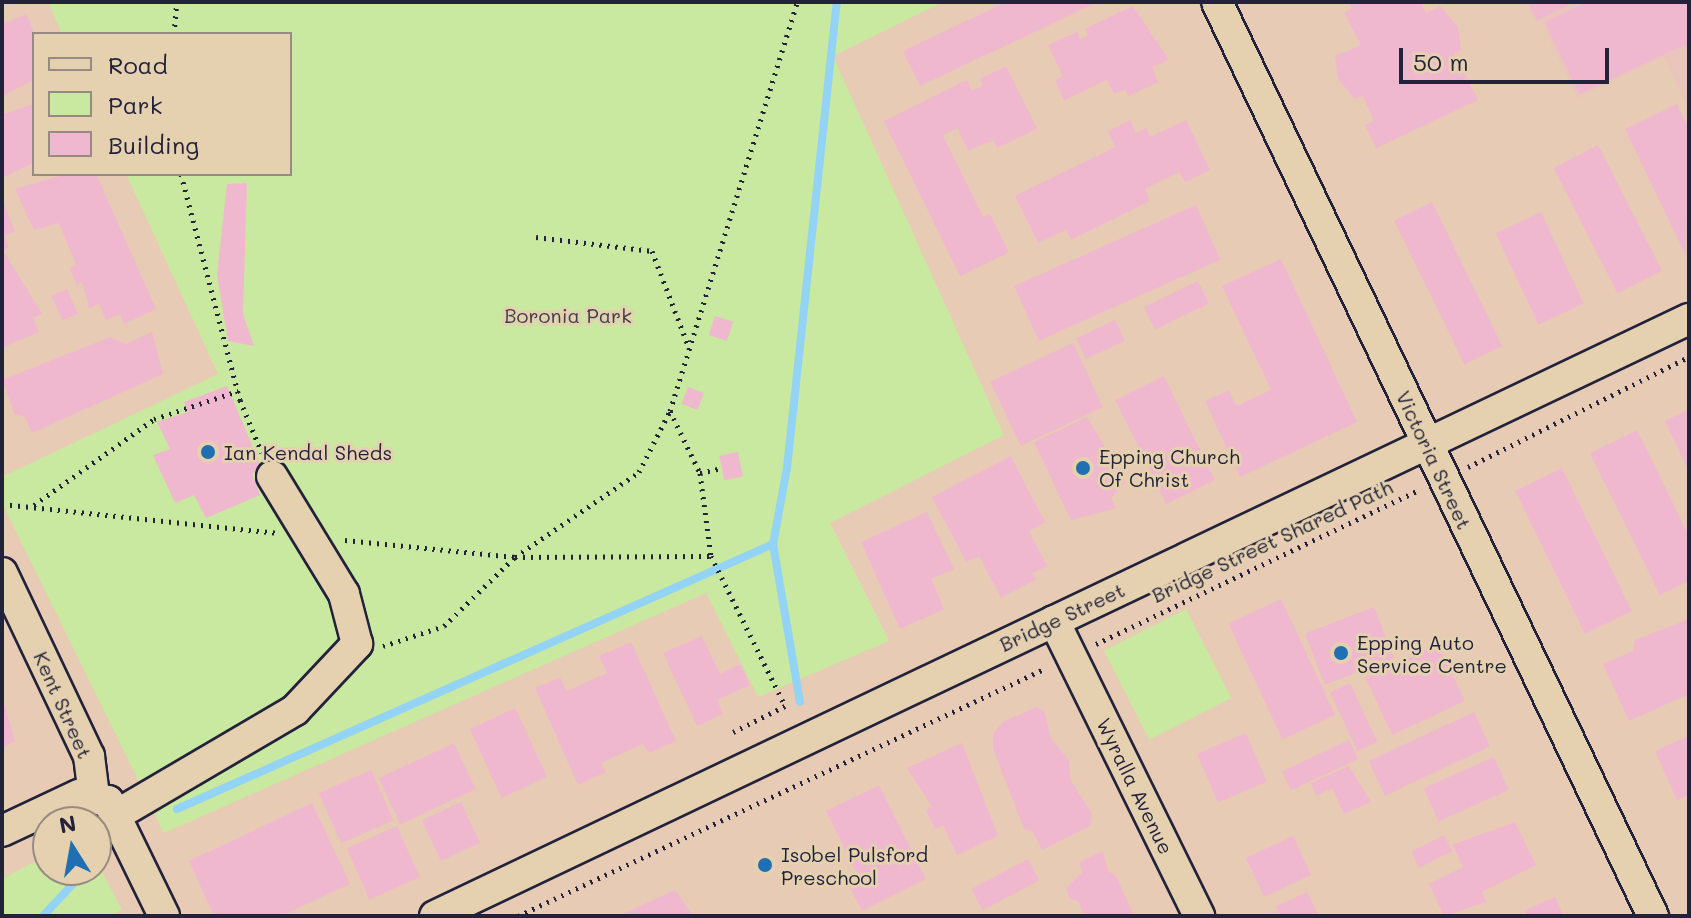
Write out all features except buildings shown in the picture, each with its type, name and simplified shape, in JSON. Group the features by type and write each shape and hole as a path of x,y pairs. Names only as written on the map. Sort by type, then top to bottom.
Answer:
{"street":[{"name":"Victoria Street","path":"1217,2 1653,916"},
{"name":"Bridge Street","path":"435,916 1689,319"},
{"path":"118,814 295,710 357,644 344,594 272,476"},
{"name":"Kent Street","path":"2,573 89,756 94,796"},
{"name":"Wyralla Avenue","path":"1054,621 1082,650 1199,916"},
{"path":"2,831 63,800 94,796 118,814 164,916"}],"path":[{"path":"174,32 177,2"},
{"path":"357,644 417,639 444,626 515,557 639,472 670,411 797,2"},
{"path":"182,176 238,391 272,476"},
{"path":"536,237 652,251 689,349"},
{"path":"1467,467 1689,357"},
{"path":"33,505 154,419 238,391"},
{"path":"670,411 700,473 711,556 785,706 733,732"},
{"path":"700,473 722,468"},
{"name":"Bridge Street Shared Path","path":"1082,650 1424,488"},
{"path":"2,504 515,557 711,556"},
{"path":"518,916 1044,669"}],"shaded area":[{"path":"1525,2 1689,2 1689,110 1664,57 1577,98 1541,21 1536,23"}],"green space":[{"name":"Boronia Park","path":"48,2 943,2 833,56 1004,435 830,523 889,641 758,697 706,593 164,833 2,503 2,477 218,374 127,176 292,176 292,32 61,32"},
{"path":"1186,609 1231,698 1149,740 1104,651"},
{"path":"32,863 32,886 110,886 122,910 109,916 2,916 2,879"}],"waterway":[{"path":"177,809 773,544 787,468 837,2"},
{"path":"773,544 800,702"},
{"path":"43,916 71,886"}],"place":[{"name":"Ian Kendal Sheds","path":"208,452"},
{"name":"Epping Church Of Christ","path":"1083,468"},
{"name":"Epping Auto Service Centre","path":"1341,653"},
{"name":"Isobel Pulsford Preschool","path":"765,865"}]}
